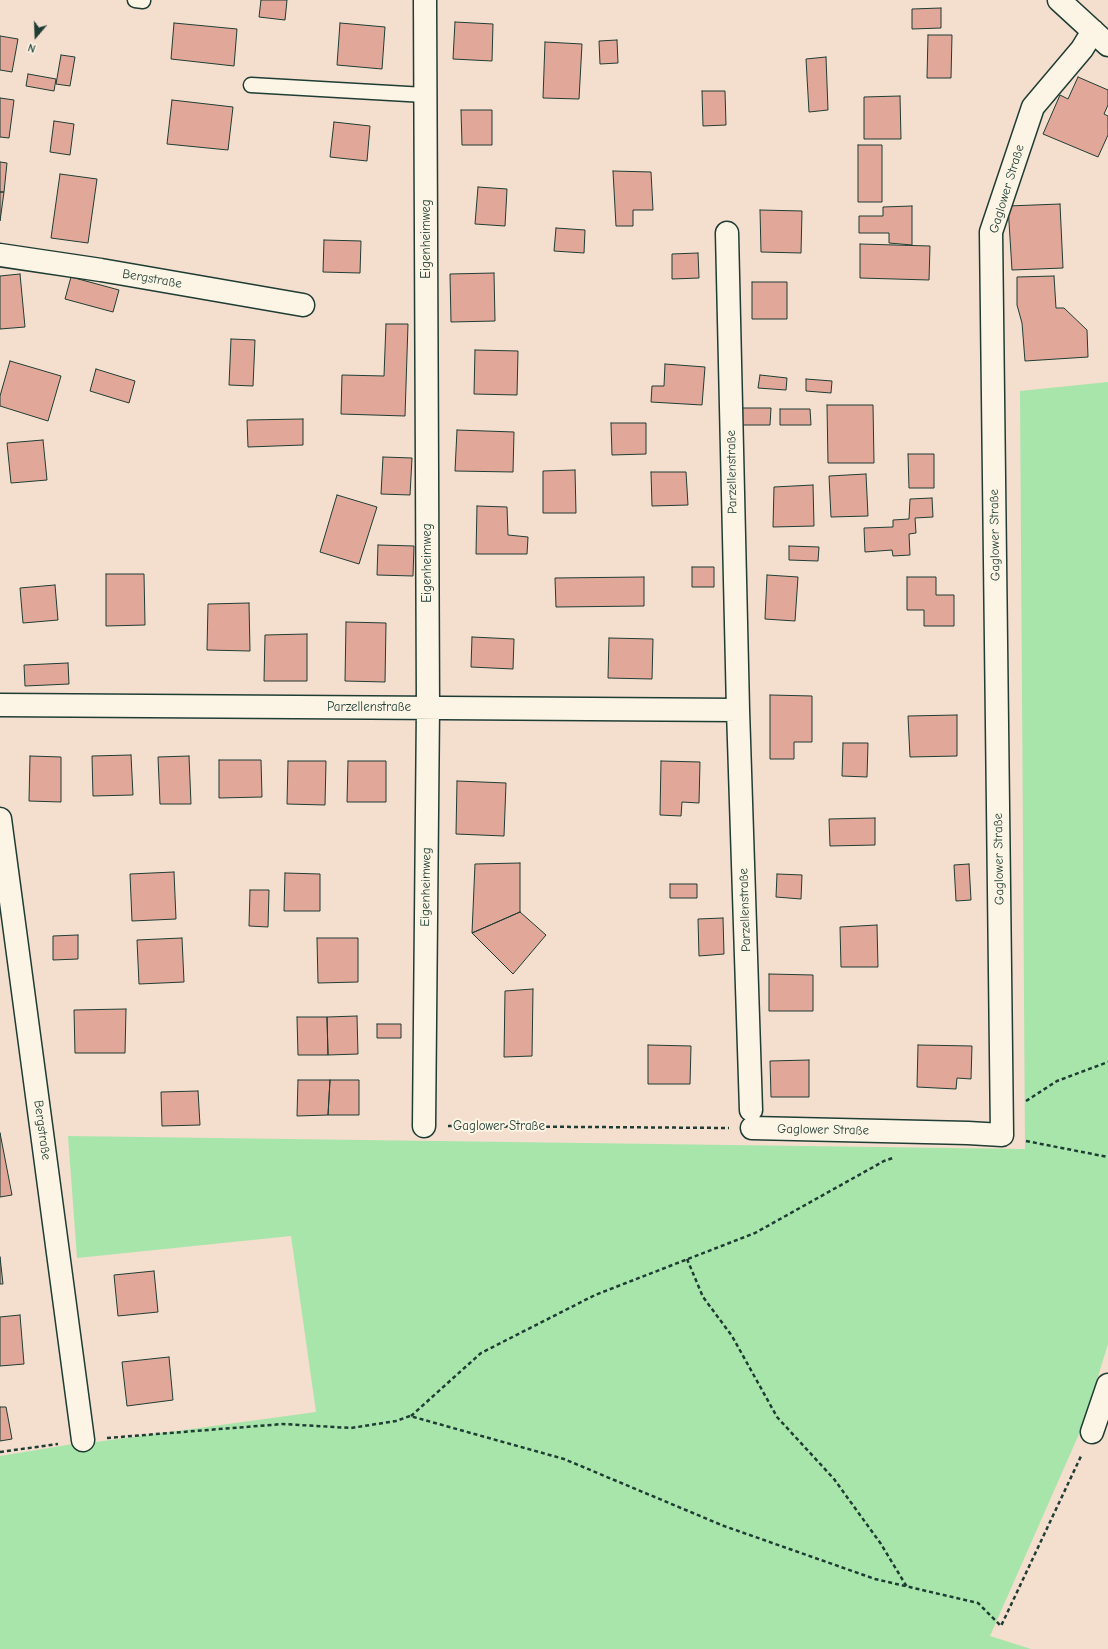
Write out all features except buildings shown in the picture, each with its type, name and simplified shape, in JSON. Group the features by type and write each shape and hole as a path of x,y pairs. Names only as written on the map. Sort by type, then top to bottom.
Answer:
{"street":[{"name":"Eigenheimweg","path":"424,1126 428,707 425,0"},
{"name":"Gaglower Straße","path":"751,1119 968,1133 1002,1126 991,232 1033,107 1082,49 1101,38 1059,0"},
{"name":"Parzellenstraße","path":"727,233 738,710 751,1119"},
{"name":"Bergstraße","path":"0,255 101,270 303,305"},
{"name":"Parzellenstraße","path":"0,705 738,710"},
{"name":"Bergstraße","path":"0,819 83,1440"},
{"path":"1092,1432 1108,1384"}],"lane":[{"path":"251,85 425,95"}],"path":[{"path":"1002,1126 1057,1081 1108,1062"},
{"name":"Gaglower Straße","path":"424,1126 751,1119"},
{"path":"1002,1126 1108,1157"},
{"path":"0,1452 83,1440 282,1424 351,1428 396,1421 410,1416 481,1354 595,1295 755,1233 884,1161 898,1156"},
{"path":"687,1259 703,1297 732,1336 777,1417 834,1479 881,1544 907,1588"},
{"path":"410,1416 564,1459 724,1526 875,1579 907,1588 978,1603 1001,1626 1092,1432"}],"green space":[{"path":"1108,382 1108,1344 1083,1425 990,1636 1031,1649 0,1649 0,1456 73,1444 316,1412 291,1236 77,1258 68,1136 1025,1149 1020,391"}]}
